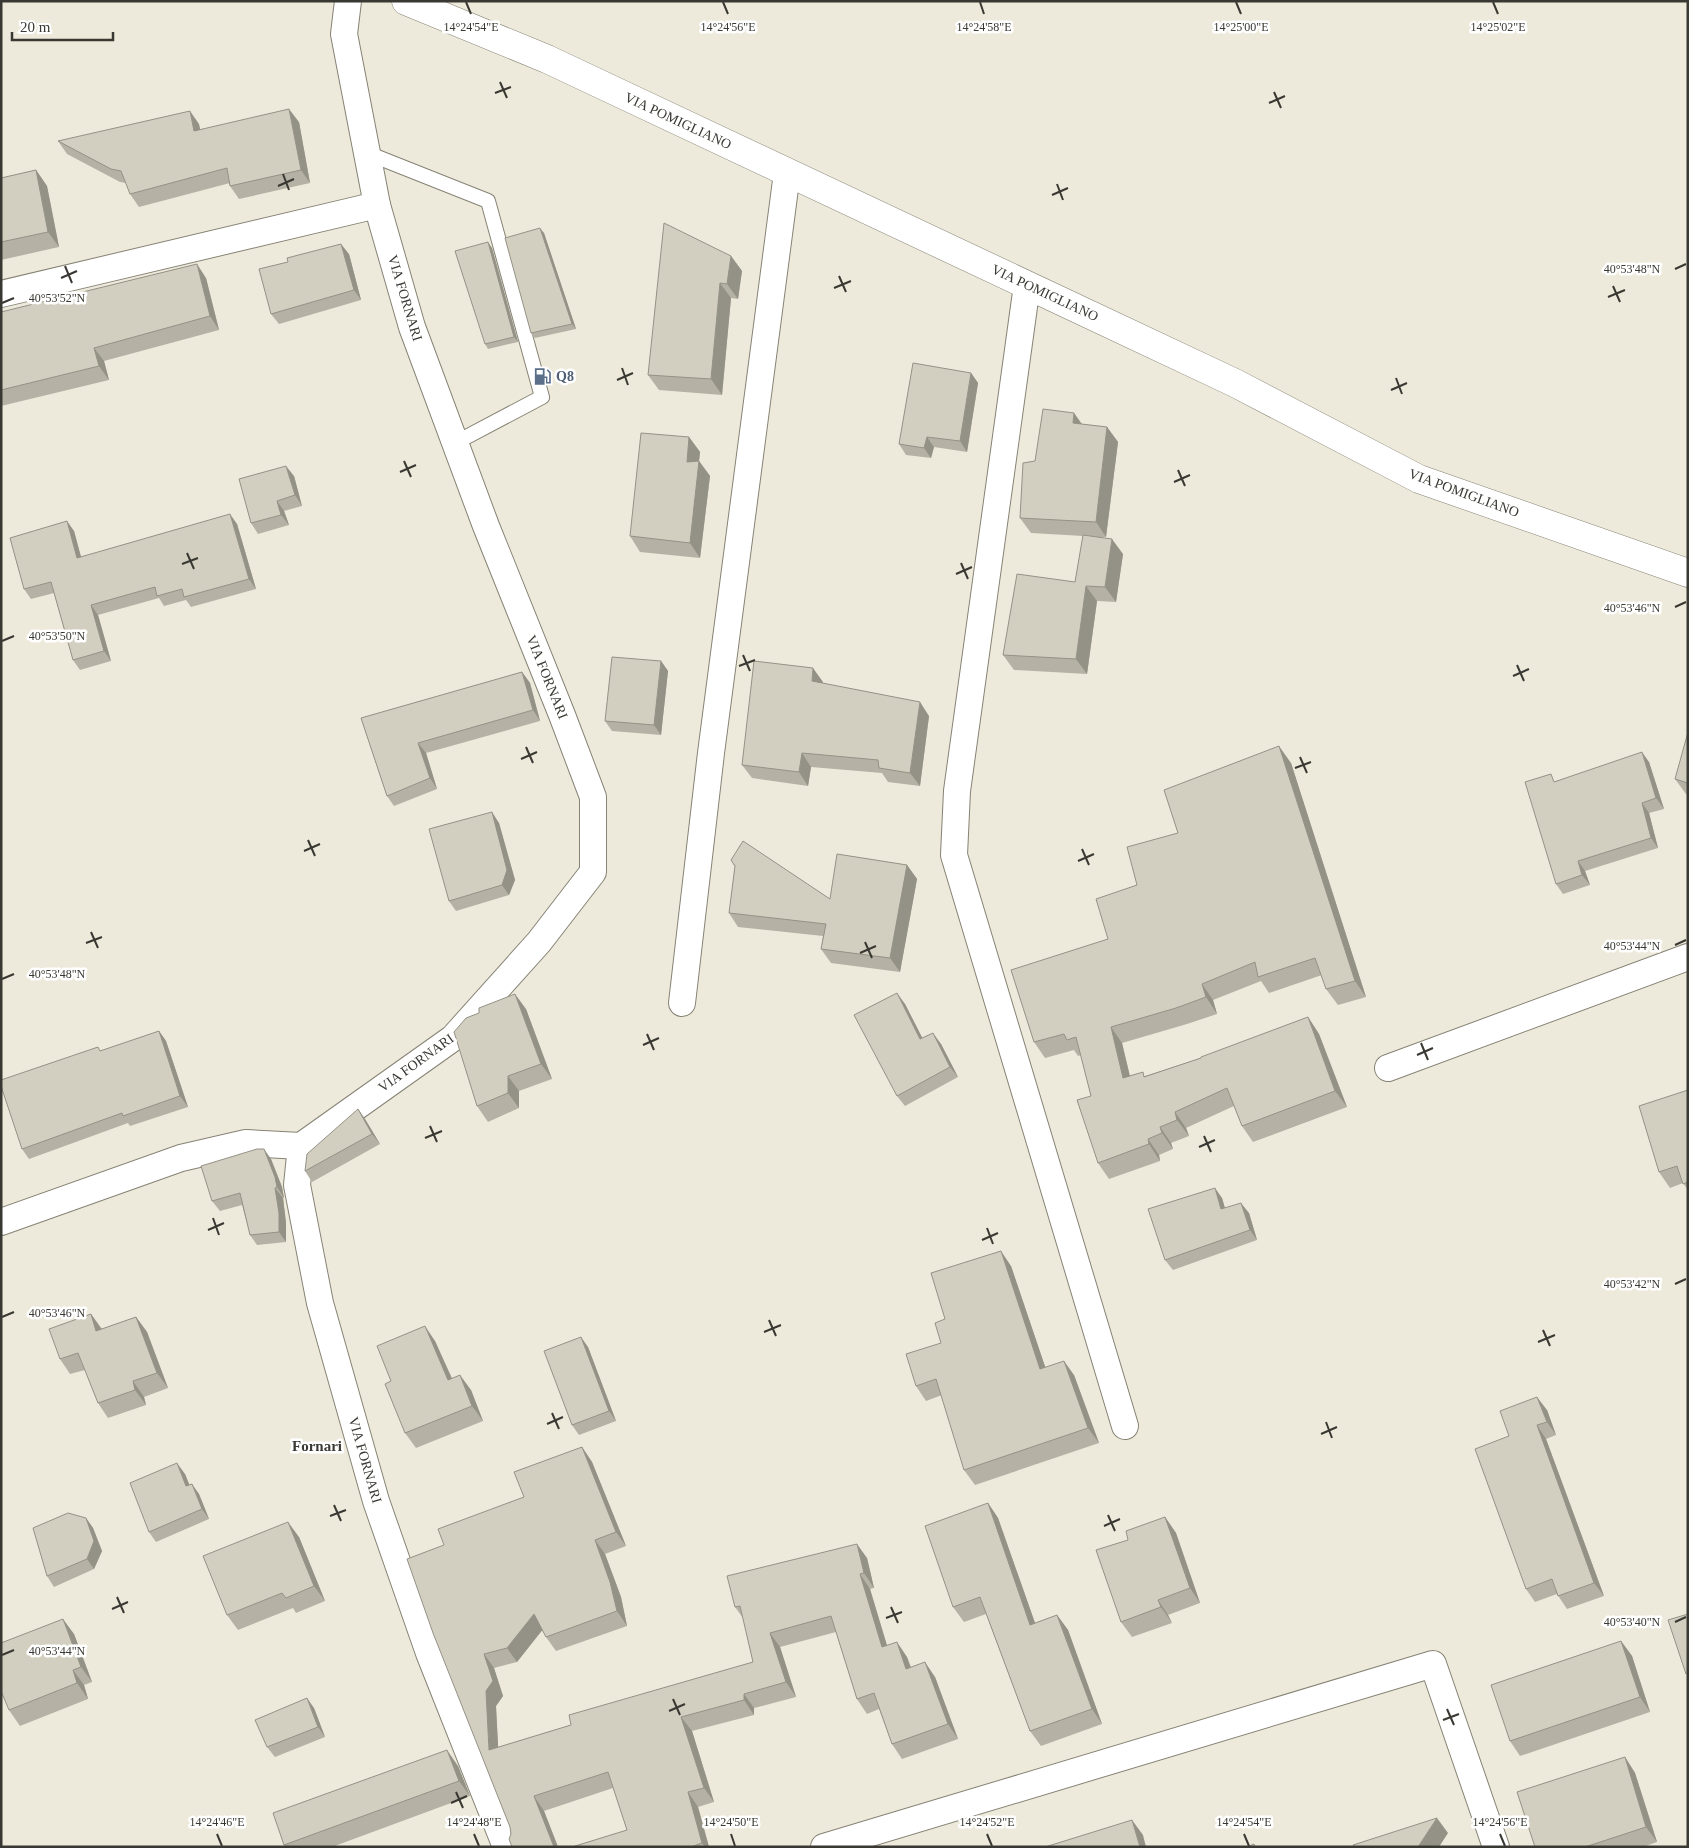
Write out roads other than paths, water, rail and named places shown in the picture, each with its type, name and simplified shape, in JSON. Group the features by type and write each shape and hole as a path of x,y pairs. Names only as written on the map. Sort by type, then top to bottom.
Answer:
{"street":[{"name":"VIA FORNARI","path":"348,1 344,34 377,205 412,327 486,526 593,797 593,872 540,942 453,1038 301,1146 297,1185 320,1304 376,1501 429,1652 506,1847"},
{"name":"VIA POMIGLIANO","path":"406,1 547,59 788,172 1235,383 1419,479 1688,573"},
{"path":"682,1002 711,753 788,172"},
{"path":"1,294 377,205"},
{"path":"1027,285 958,791 954,856 1125,1426"},
{"path":"1388,1068 1688,957"},
{"path":"1,1222 181,1158 246,1143 301,1146"},
{"path":"824,1847 1433,1664 1496,1847"}],"lane":[{"path":"367,153 488,201 542,397 455,443"}],"place":[{"name":"Q8","path":"542,376"}],"district":[{"name":"Fornari","path":"317,1446"}]}
